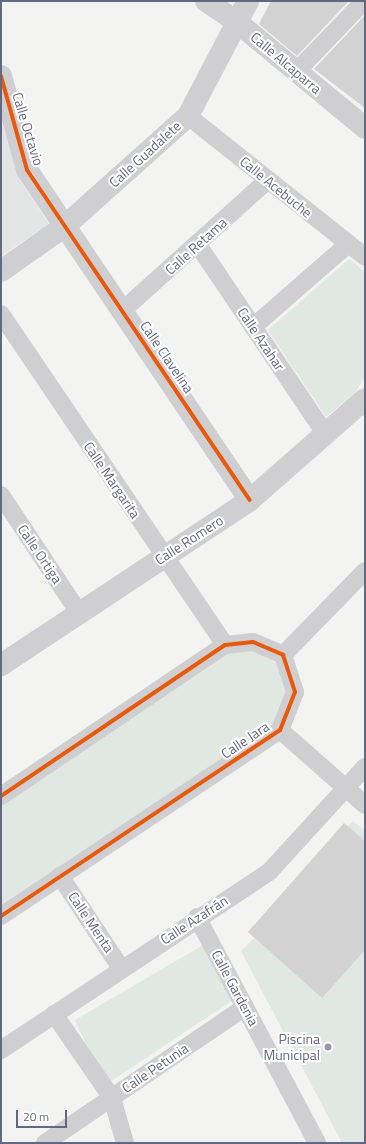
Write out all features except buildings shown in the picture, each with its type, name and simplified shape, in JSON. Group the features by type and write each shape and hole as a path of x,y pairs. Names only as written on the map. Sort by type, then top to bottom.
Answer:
{"street":[{"name":"Calle Alcaparra","path":"206,1 237,22 365,128"},
{"name":"Calle Guadalete","path":"1,271 65,226 188,116 248,1"},
{"path":"296,72 364,1"},
{"name":"Calle Octavio","path":"1,76 27,170 65,226"},
{"name":"Calle Acebuche","path":"188,116 365,257"},
{"name":"Calle Retama","path":"122,310 198,245 268,180"},
{"name":"Calle Clavelina","path":"65,226 250,500"},
{"path":"253,327 348,244"},
{"name":"Calle Azahar","path":"198,245 325,433"},
{"name":"Calle Margarita","path":"1,314 163,557 225,645"},
{"name":"Calle Romero","path":"1,665 250,500 365,399"},
{"name":"Calle Ortiga","path":"1,496 80,613"},
{"path":"2,793 225,645 253,642 283,655 365,571"},
{"name":"Calle Jara","path":"1,916 280,730 295,692 283,655"},
{"path":"280,730 365,805"},
{"name":"Calle Azafrán","path":"1,1050 121,968 270,870 347,789 365,767"},
{"name":"Calle Menta","path":"60,876 121,968"},
{"name":"Calle Gardenia","path":"198,917 317,1143"},
{"name":"Calle Petunia","path":"45,1143 245,1007"},
{"path":"54,1014 112,1098 125,1143"}],"shaded area":[{"path":"1,118 17,175 49,224 1,256"},
{"path":"349,259 365,272 365,376 356,392 326,417 268,330"},
{"path":"253,649 276,663 288,692 273,725 1,907 1,806 229,653"},
{"name":"Piscina Municipal","path":"353,821 365,831 365,1143 342,1143 241,951 254,938 248,932 345,823 348,826"},
{"path":"210,941 239,996 104,1086 75,1020"}],"cycle path":[{"path":"1,76 27,170 250,500"},
{"path":"1,796 225,645 253,642 283,655 295,692 280,730 1,916"}],"place":[{"name":"Piscina Municipal","path":"328,1047"}]}
